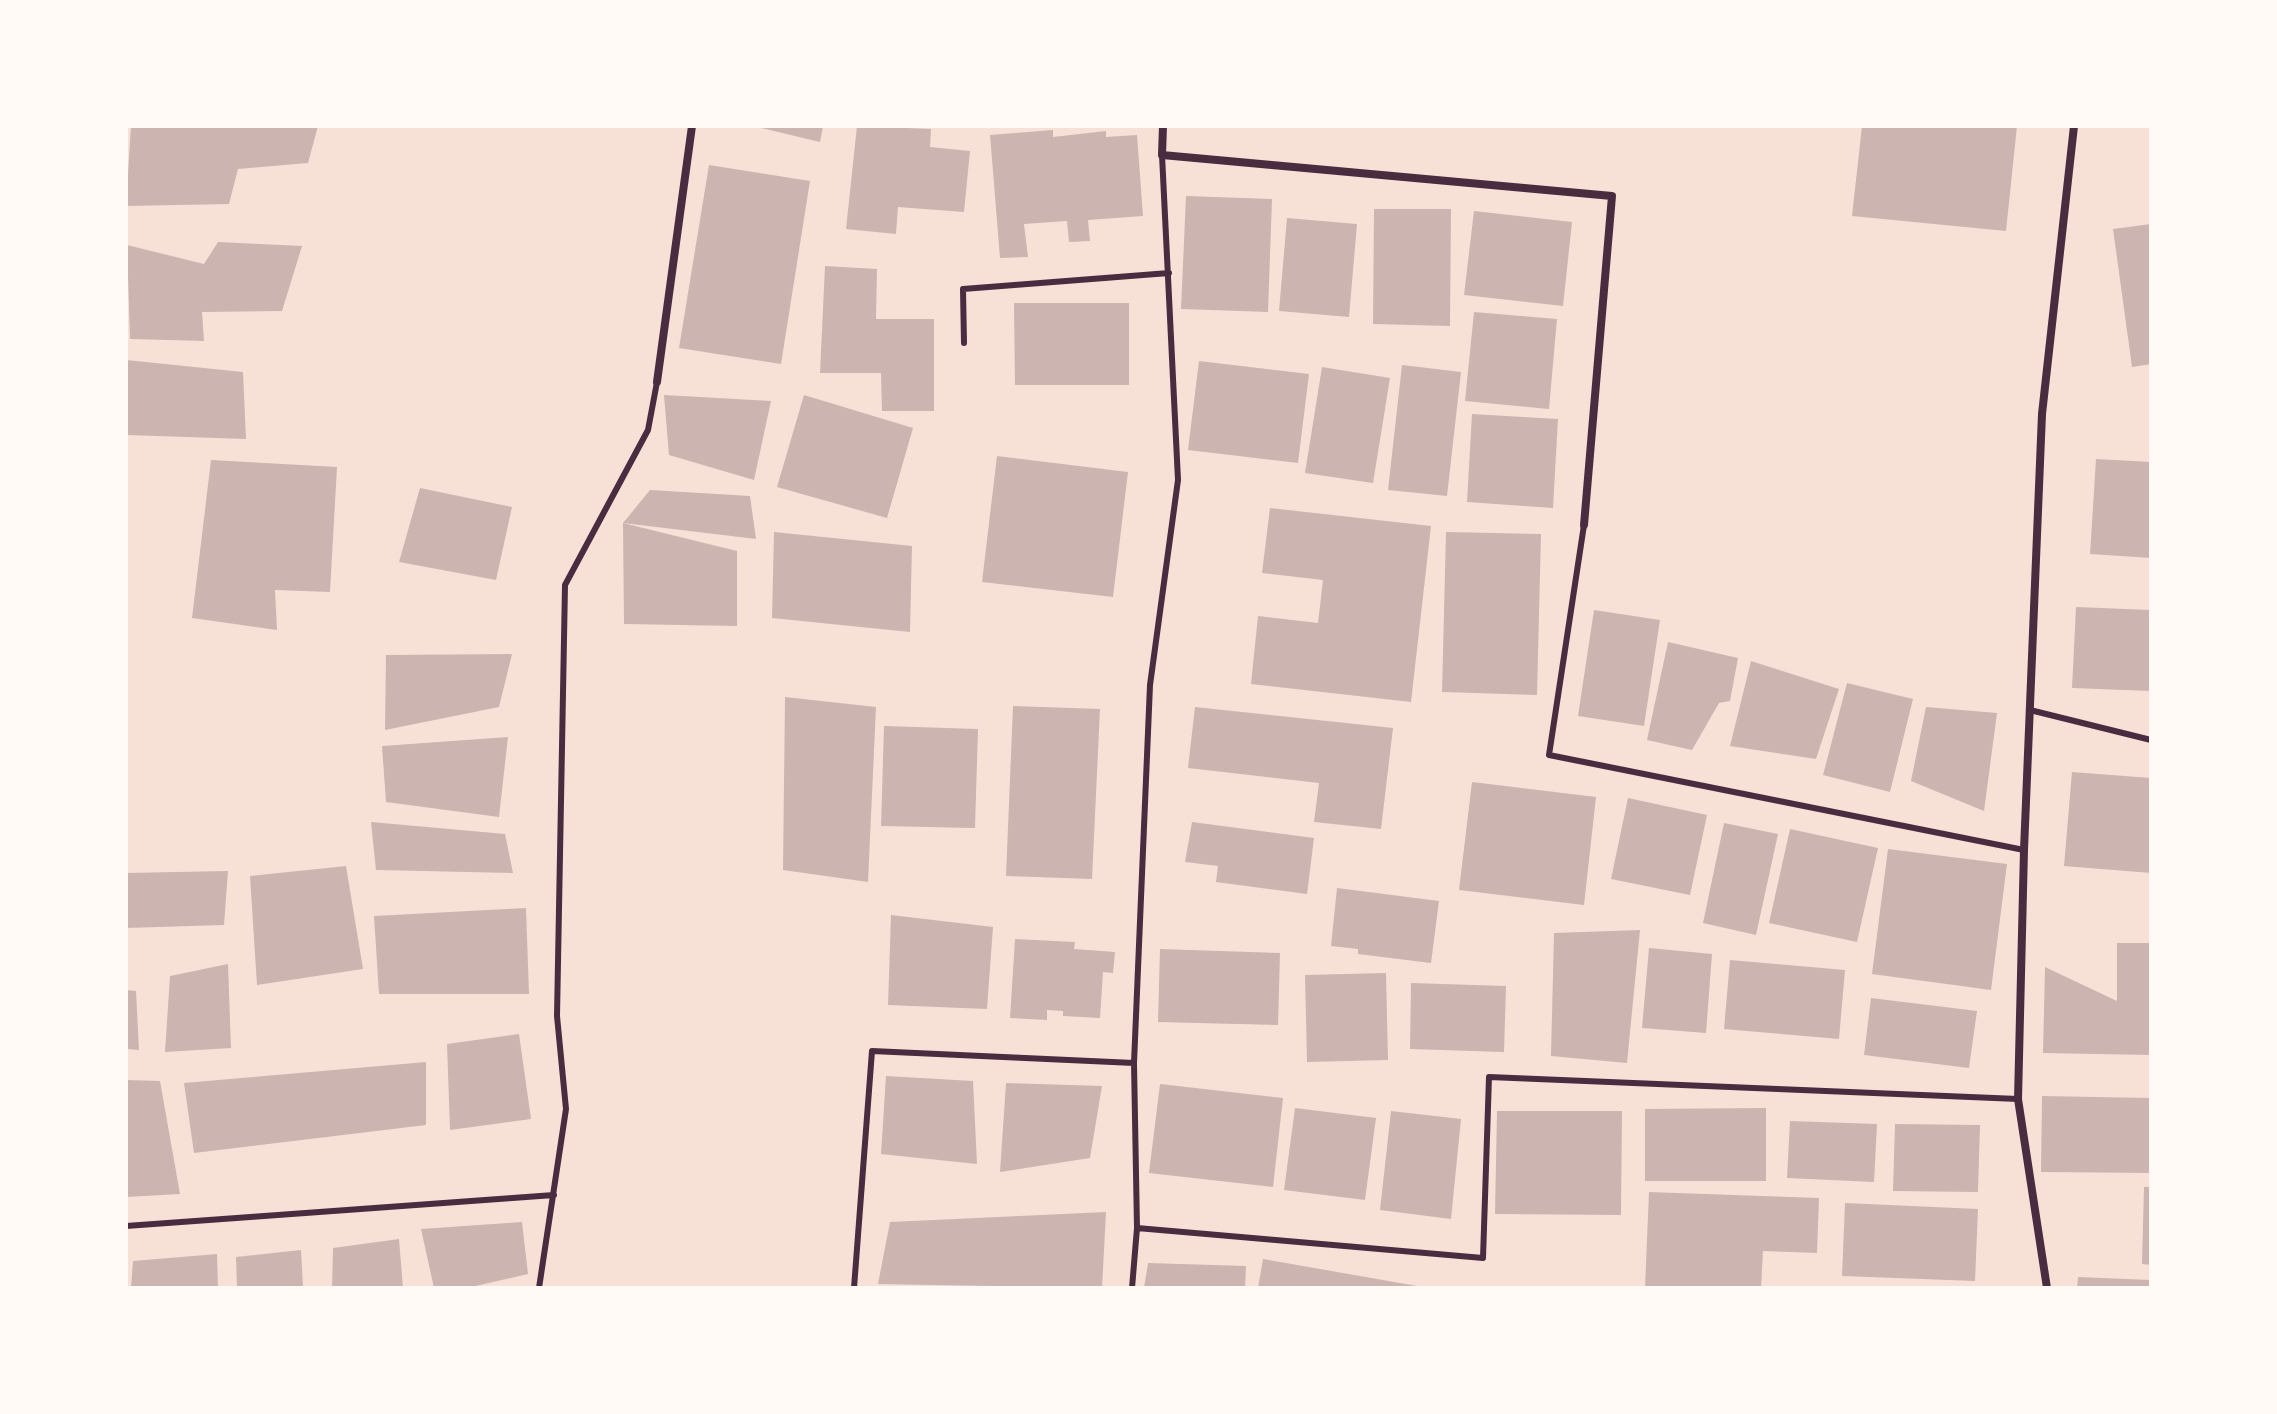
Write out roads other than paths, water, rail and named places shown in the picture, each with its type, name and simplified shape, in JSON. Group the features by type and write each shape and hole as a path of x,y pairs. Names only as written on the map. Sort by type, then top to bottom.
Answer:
{"street":[{"path":"657,382 692,126"},
{"path":"1163,126 1162,155 1612,196 1584,525"},
{"path":"2047,1288 2018,1099 2024,850 2042,414 2074,126"}],"lane":[{"path":"1132,1288 1137,1228 1134,1063 1150,685 1178,480 1169,273 1163,227 1162,155"},
{"path":"964,343 963,289 1169,273"},
{"path":"539,1288 566,1109 557,1016 565,585 648,430 657,382"},
{"path":"1584,525 1549,755 2024,850"},
{"path":"2030,710 2151,740"},
{"path":"854,1288 872,1051 1134,1063"},
{"path":"1137,1228 1483,1258 1489,1077 2018,1099"},
{"path":"126,1226 554,1195"}]}
